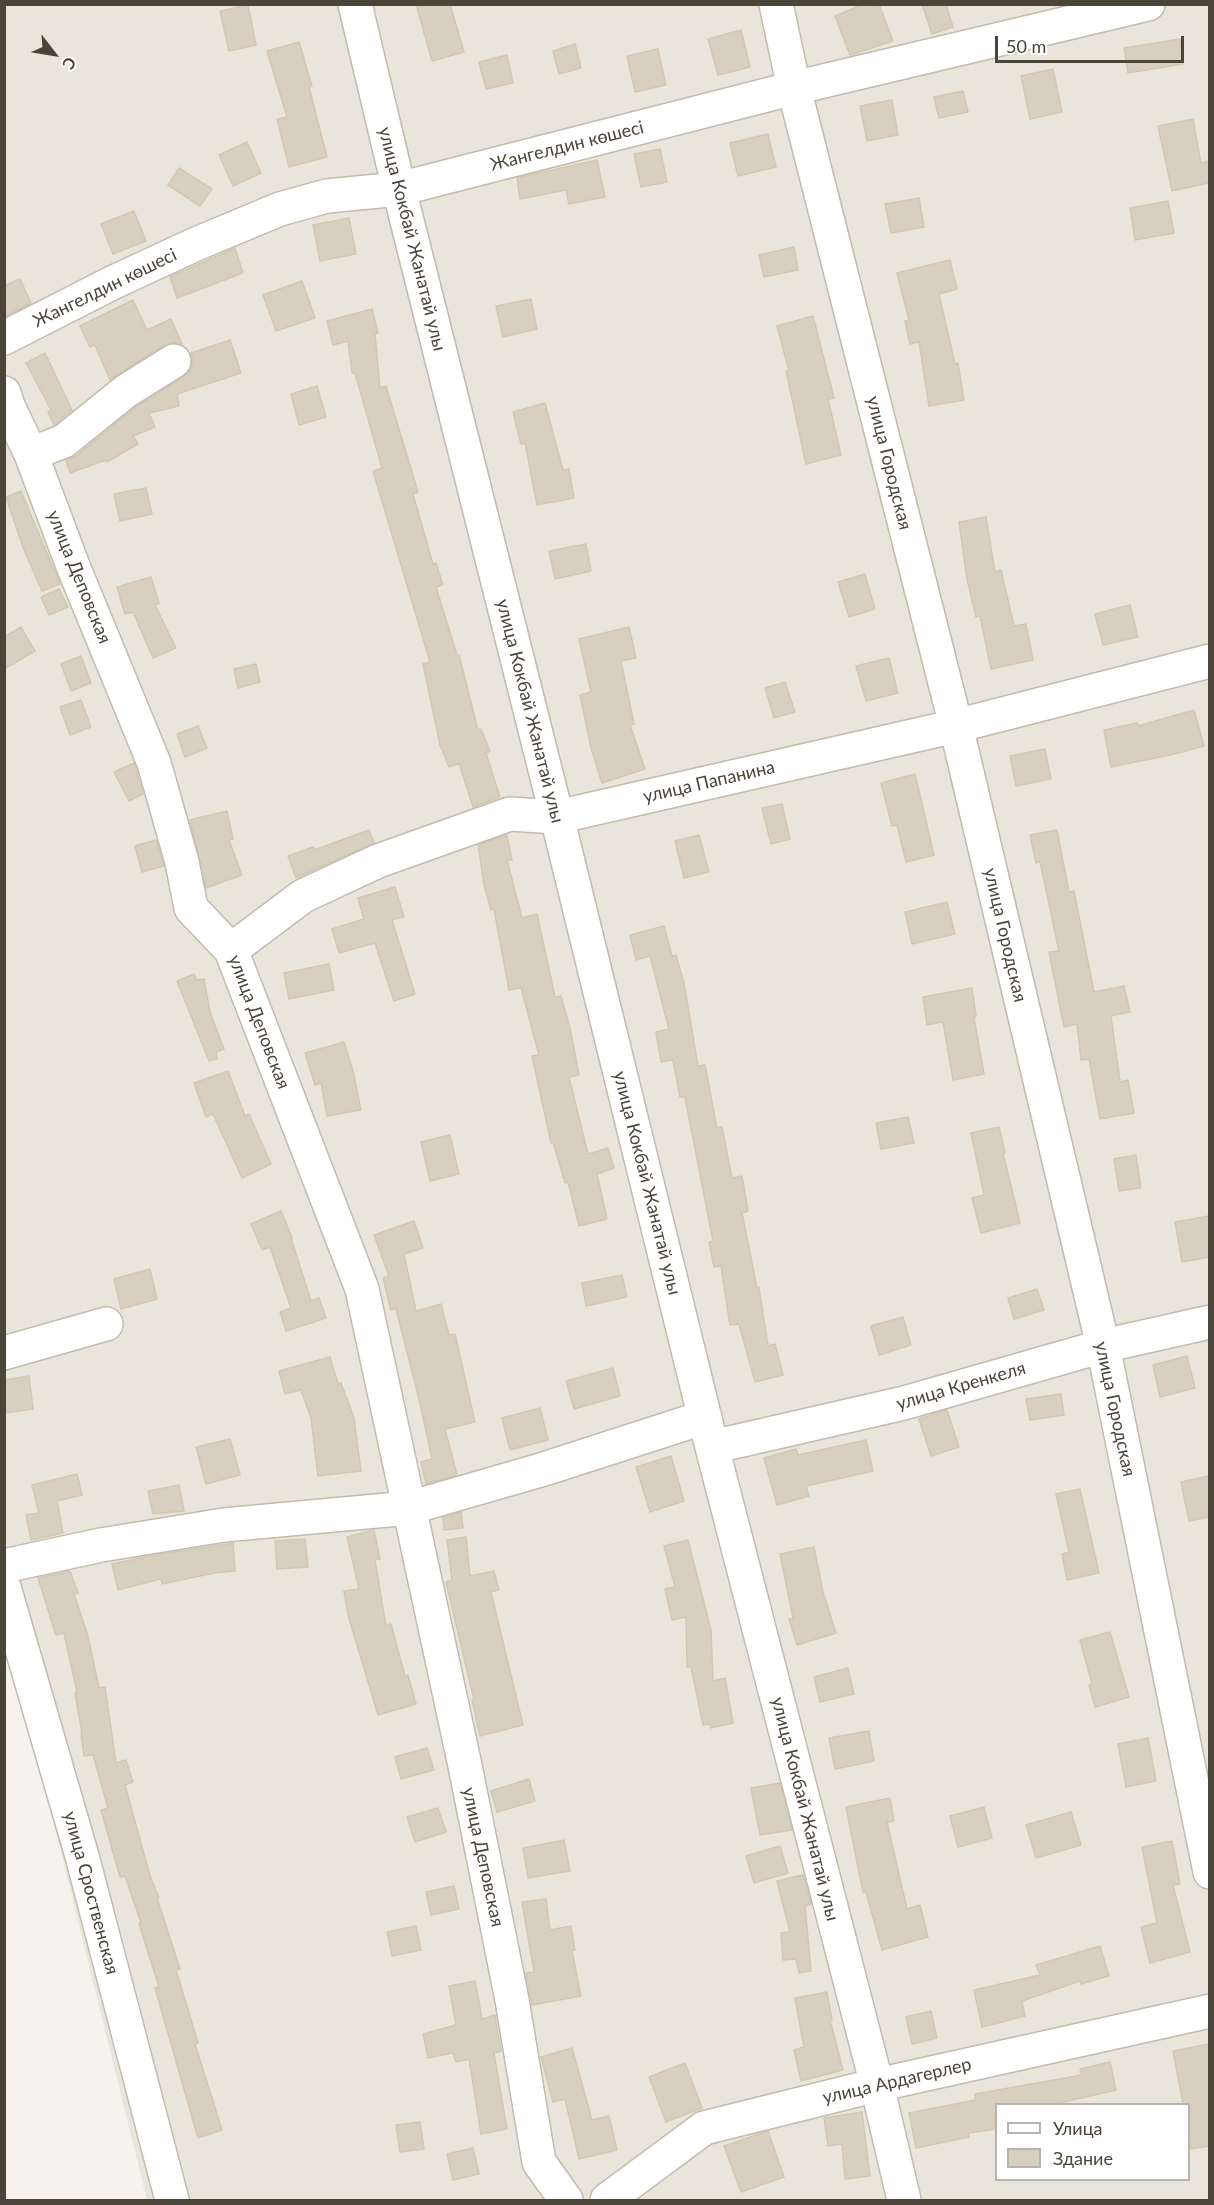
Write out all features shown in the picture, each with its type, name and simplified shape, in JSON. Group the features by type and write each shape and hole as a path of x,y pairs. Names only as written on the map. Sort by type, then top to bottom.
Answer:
{"street":[{"name":"улица Кокбай Жанатай улы","path":"355,4 708,1432 877,2085 904,2200"},
{"name":"улица Городская","path":"776,4 794,88 956,726 1103,1346 1209,1872"},
{"name":"Жангелдин көшесі","path":"4,338 124,277 280,209 327,196 399,189 794,88 1148,4"},
{"path":"31,454 64,441 126,391 174,361"},
{"name":"улица Деповская","path":"4,393 31,454 73,566 154,763 182,862 191,908 231,950 362,1289 512,2000 539,2162 566,2200"},
{"name":"улица Папанина","path":"231,950 303,896 378,861 510,814 557,818 956,726 1209,661"},
{"name":"улица Кренкеля","path":"708,1432 904,1403 1103,1346 1209,1322"},
{"path":"4,1353 106,1324"},
{"path":"4,1566 101,1545 224,1525 409,1508 544,1469 708,1432"},
{"name":"улица Сроственская","path":"4,1587 82,1856 172,2200"},
{"name":"улица Ардагерлер","path":"607,2200 704,2128 877,2085 1209,2011"}],"shaded area":[{"path":"4,5 1209,5 1209,2200 147,2200 5,1627"}],"building":[{"path":"416,4 450,4 464,52 432,61"},
{"path":"864,4 879,4 893,41 850,55 835,16"},
{"path":"922,4 946,4 953,27 932,34"},
{"path":"248,5 256,45 229,51 220,11"},
{"path":"741,30 750,67 718,75 708,39"},
{"path":"1180,39 1183,64 1128,73 1124,48"},
{"path":"299,42 312,86 309,87 327,157 289,167 277,119 287,117 267,51"},
{"path":"575,44 581,68 559,74 553,51"},
{"path":"658,49 666,85 635,92 627,56"},
{"path":"507,55 513,83 486,89 479,62"},
{"path":"1053,69 1062,112 1030,119 1021,76"},
{"path":"963,91 968,112 939,118 934,97"},
{"path":"892,100 898,135 867,141 860,106"},
{"path":"1193,119 1201,163 1209,161 1209,183 1172,191 1158,126"},
{"path":"768,134 776,167 738,176 730,143"},
{"path":"247,142 261,173 233,186 219,155"},
{"path":"660,149 667,182 641,187 634,154"},
{"path":"597,160 605,197 569,204 566,190 520,199 517,178"},
{"path":"179,168 212,189 200,206 168,185"},
{"path":"919,198 924,227 891,233 885,204"},
{"path":"1168,201 1174,233 1135,240 1130,208"},
{"path":"134,211 146,241 113,254 101,224"},
{"path":"349,218 356,254 320,261 313,225"},
{"path":"794,247 798,270 764,277 759,255"},
{"path":"235,248 243,273 177,298 170,277"},
{"path":"950,260 957,289 939,294 955,364 958,363 964,400 929,406 919,342 910,344 905,321 909,320 897,273"},
{"path":"20,279 31,303 4,317 4,286"},
{"path":"302,281 315,318 276,331 263,295"},
{"path":"531,299 537,329 503,337 496,306"},
{"path":"133,300 147,330 171,319 182,344 173,342 164,345 110,380 95,345 90,347 80,326"},
{"path":"372,309 378,333 375,334 380,388 386,386 418,492 413,494 433,564 436,563 443,585 436,587 457,655 459,655 478,730 481,729 490,751 486,753 500,797 473,807 459,763 449,767 440,745 423,664 430,662 373,471 382,468 355,373 352,373 348,341 333,345 327,321"},
{"path":"813,316 834,398 828,399 841,455 806,464 786,371 789,371 777,326"},
{"path":"230,340 241,373 177,394 179,406 149,413 155,427 133,436 138,444 107,462 106,460 70,473 66,461 76,456 137,406 184,377 191,369 193,361 191,353"},
{"path":"45,353 72,410 54,425 48,412 51,410 26,363"},
{"path":"317,386 326,417 299,425 291,394"},
{"path":"545,403 563,470 569,469 574,498 537,505 525,443 521,444 513,412"},
{"path":"146,488 152,514 120,521 114,494"},
{"path":"21,491 60,584 42,591 24,550 6,497"},
{"path":"986,517 995,572 1001,570 1014,626 1026,624 1033,660 991,669 980,616 976,617 967,579 959,522"},
{"path":"586,544 591,571 555,579 549,551"},
{"path":"865,574 875,609 849,617 838,582"},
{"path":"151,577 159,603 155,605 176,648 153,658 133,612 125,614 117,587"},
{"path":"59,589 68,607 49,615 41,597"},
{"path":"1130,605 1138,637 1103,645 1095,614"},
{"path":"21,627 35,651 4,669 4,637"},
{"path":"629,627 636,658 621,661 634,724 630,725 645,769 602,783 591,748 580,695 591,692 579,639"},
{"path":"81,656 91,683 71,691 61,664"},
{"path":"889,658 898,693 866,701 856,666"},
{"path":"256,664 260,682 238,688 234,669"},
{"path":"785,682 795,712 774,718 765,688"},
{"path":"81,700 91,727 70,735 60,707"},
{"path":"1194,710 1204,746 1111,767 1104,730 1137,723 1138,726"},
{"path":"198,726 207,748 185,757 177,734"},
{"path":"1045,749 1051,779 1016,786 1010,756"},
{"path":"134,763 143,794 129,801 114,772"},
{"path":"915,774 934,855 906,862 897,825 892,826 881,783"},
{"path":"782,804 790,839 771,844 762,808"},
{"path":"227,811 233,839 229,840 242,875 206,888 190,820"},
{"path":"369,830 374,843 296,878 288,856 313,847 314,850"},
{"path":"1057,830 1069,892 1074,891 1094,992 1124,986 1130,1012 1111,1016 1120,1082 1128,1080 1134,1113 1100,1119 1089,1059 1081,1060 1077,1024 1064,1027 1049,952 1059,951 1040,862 1036,863 1030,835"},
{"path":"507,835 512,860 507,860 522,918 537,914 555,997 561,996 570,1028 579,1075 569,1077 588,1154 608,1148 614,1168 597,1174 607,1219 579,1226 568,1182 565,1183 553,1142 551,1143 532,1056 539,1055 521,988 509,990 494,909 491,910 484,885 478,845"},
{"path":"699,835 709,872 684,878 675,841"},
{"path":"156,840 164,866 142,872 135,846"},
{"path":"395,887 404,917 392,920 415,994 394,1001 375,943 339,953 332,929 364,919 358,898"},
{"path":"947,902 955,934 912,944 905,912"},
{"path":"664,926 672,956 676,955 684,983 698,1066 705,1065 717,1128 722,1127 732,1178 742,1176 748,1211 742,1213 757,1288 759,1287 768,1346 775,1344 783,1375 755,1382 739,1324 730,1325 721,1266 714,1267 709,1242 713,1241 685,1097 680,1097 673,1060 661,1062 656,1032 669,1029 650,956 636,960 630,935"},
{"path":"329,964 334,990 289,999 284,973"},
{"path":"194,974 197,980 204,979 210,1012 224,1049 216,1052 217,1059 209,1061 177,981"},
{"path":"972,988 976,1016 974,1017 984,1074 953,1080 943,1022 927,1025 923,997"},
{"path":"344,1042 361,1110 327,1116 321,1083 315,1085 305,1053"},
{"path":"228,1071 245,1116 249,1114 271,1164 242,1178 213,1114 206,1117 194,1083"},
{"path":"908,1117 914,1143 881,1149 876,1123"},
{"path":"999,1127 1020,1223 981,1233 972,1198 984,1195 971,1133"},
{"path":"450,1135 459,1174 430,1181 421,1142"},
{"path":"1136,1155 1141,1188 1119,1191 1114,1159"},
{"path":"281,1211 292,1238 311,1301 319,1298 326,1318 286,1331 280,1312 291,1308 270,1247 262,1250 251,1224"},
{"path":"1209,1216 1209,1257 1182,1262 1175,1222"},
{"path":"414,1221 423,1248 404,1254 416,1311 441,1304 449,1335 455,1334 475,1422 445,1429 457,1475 426,1484 421,1462 432,1459 396,1309 391,1310 383,1278 389,1276 374,1235"},
{"path":"150,1269 157,1299 121,1309 114,1279"},
{"path":"622,1275 627,1297 586,1306 582,1283"},
{"path":"1037,1289 1044,1310 1014,1319 1008,1298"},
{"path":"903,1317 911,1345 879,1355 871,1326"},
{"path":"1187,1356 1195,1388 1160,1397 1153,1365"},
{"path":"330,1357 338,1384 341,1383 354,1418 361,1471 318,1476 311,1418 301,1390 285,1394 279,1371"},
{"path":"613,1368 620,1396 574,1409 566,1381"},
{"path":"29,1376 33,1409 4,1413 4,1380"},
{"path":"1061,1394 1064,1415 1030,1420 1026,1399"},
{"path":"540,1408 548,1440 510,1450 502,1418"},
{"path":"947,1410 959,1447 931,1456 919,1419"},
{"path":"230,1439 240,1475 206,1484 196,1447"},
{"path":"866,1440 873,1471 806,1486 809,1496 777,1505 764,1458 796,1449 798,1455"},
{"path":"671,1456 684,1501 650,1512 636,1467"},
{"path":"77,1474 82,1495 57,1501 63,1533 31,1540 26,1515 39,1513 32,1485"},
{"path":"1209,1476 1209,1517 1189,1521 1181,1482"},
{"path":"179,1485 184,1511 153,1514 148,1491"},
{"path":"1080,1489 1099,1573 1067,1580 1062,1554 1069,1552 1056,1494"},
{"path":"461,1512 463,1528 444,1530 443,1518"},
{"path":"374,1530 380,1559 375,1560 386,1626 391,1624 405,1676 408,1675 416,1704 378,1715 348,1615 344,1591 359,1589 347,1537"},
{"path":"466,1537 470,1576 494,1571 499,1590 491,1592 523,1725 480,1736 472,1700 474,1700 446,1582 452,1580 447,1540"},
{"path":"305,1539 308,1567 277,1569 275,1541"},
{"path":"688,1540 711,1630 713,1681 725,1678 733,1723 711,1728 710,1724 703,1725 691,1667 687,1667 686,1617 672,1620 665,1589 675,1587 664,1546"},
{"path":"233,1543 235,1571 162,1584 161,1579 118,1590 112,1564"},
{"path":"814,1547 823,1592 836,1633 797,1645 789,1619 793,1618 780,1554"},
{"path":"70,1571 78,1593 74,1594 88,1636 99,1688 105,1687 116,1763 126,1760 133,1782 125,1785 150,1876 159,1898 157,1898 180,1969 176,1970 198,2043 195,2044 222,2130 198,2138 155,1988 159,1987 139,1924 141,1923 125,1876 120,1877 101,1810 108,1808 93,1755 84,1756 75,1693 77,1692 64,1633 56,1635 38,1578"},
{"path":"1110,1632 1129,1697 1095,1707 1089,1685 1092,1684 1080,1640"},
{"path":"848,1668 854,1694 820,1702 814,1677"},
{"path":"869,1731 874,1761 835,1769 829,1738"},
{"path":"1148,1738 1156,1781 1126,1787 1118,1744"},
{"path":"427,1748 434,1770 401,1779 395,1757"},
{"path":"529,1779 535,1801 497,1812 491,1791"},
{"path":"780,1783 792,1830 760,1835 751,1788"},
{"path":"890,1798 894,1821 887,1822 907,1909 920,1905 928,1937 882,1950 866,1892 863,1892 846,1807"},
{"path":"984,1807 992,1838 958,1847 950,1816"},
{"path":"438,1808 446,1832 415,1842 407,1817"},
{"path":"1071,1812 1081,1845 1036,1858 1026,1825"},
{"path":"564,1840 570,1871 528,1878 523,1848"},
{"path":"1172,1841 1180,1884 1173,1885 1190,1952 1150,1963 1141,1927 1157,1923 1142,1847"},
{"path":"780,1846 788,1873 754,1883 746,1856"},
{"path":"803,1875 811,1904 805,1906 811,1971 799,1973 796,1959 783,1960 781,1933 790,1932 777,1881"},
{"path":"454,1886 459,1909 431,1915 426,1892"},
{"path":"546,1899 550,1930 571,1926 575,1950 572,1951 581,1996 532,2005 526,1973 534,1972 522,1902"},
{"path":"416,1926 421,1950 392,1956 387,1932"},
{"path":"1100,1946 1109,1976 1081,1984 1080,1981 1022,2001 1025,2016 982,2027 974,1990 1040,1975 1036,1965"},
{"path":"475,1981 482,2019 495,2015 501,2051 494,2053 507,2129 481,2134 469,2059 456,2062 453,2053 428,2058 423,2034 456,2025 449,1986"},
{"path":"827,1992 832,2020 830,2020 843,2070 801,2081 794,2050 804,2047 795,1998"},
{"path":"931,2011 937,2038 912,2044 906,2017"},
{"path":"1209,2044 1209,2146 1191,2149 1190,2103 1183,2103 1173,2051"},
{"path":"572,2048 592,2120 609,2116 617,2150 579,2159 565,2099 553,2102 541,2057"},
{"path":"1110,2062 1116,2090 1059,2103 995,2103 995,2129 969,2133 969,2137 916,2148 909,2113 975,2100 975,2094 1082,2075 1080,2069"},
{"path":"685,2063 702,2108 666,2122 649,2077"},
{"path":"862,2112 870,2176 845,2179 842,2144 828,2146 824,2118"},
{"path":"420,2122 424,2149 400,2152 396,2125"},
{"path":"768,2131 784,2177 741,2192 724,2146"},
{"path":"473,2148 479,2174 453,2180 447,2154"}]}
